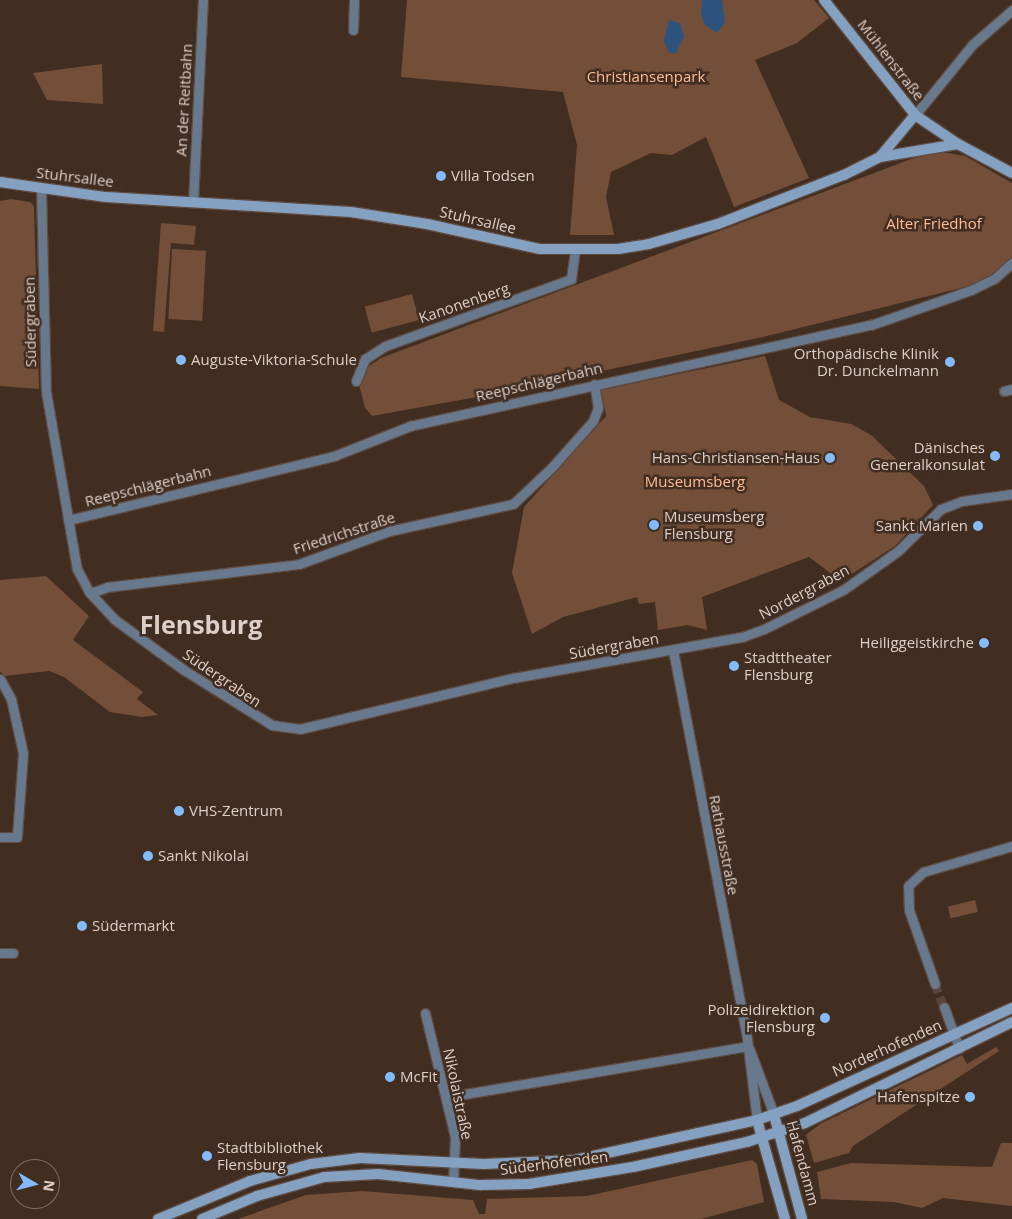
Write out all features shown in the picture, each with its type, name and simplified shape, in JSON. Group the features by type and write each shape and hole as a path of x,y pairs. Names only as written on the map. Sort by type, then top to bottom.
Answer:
{"main road":[{"name":"Mühlenstraße","path":"824,0 915,115 958,144 1012,173"},
{"name":"Stuhrsallee","path":"0,182 106,197 350,212 427,224 504,243 575,251 618,249 677,237 844,175 880,157 915,115"},
{"path":"880,157 958,144"},
{"name":"Norderhofenden","path":"774,1115 1012,1008"},
{"name":"Norderhofenden","path":"819,1116 1012,1022"},
{"name":"Süderhofenden","path":"158,1219 250,1181 311,1164 360,1158 455,1164 529,1164 575,1160 774,1115"},
{"name":"Hafendamm","path":"774,1115 802,1219"},
{"name":"Süderhofenden","path":"202,1219 257,1196 324,1177 378,1174 453,1182 528,1184 578,1177 763,1138 780,1133 819,1116"},
{"name":"Hafendamm","path":"757,1120 786,1219"}],"street":[{"name":"An der Reitbahn","path":"193,202 203,0"},
{"path":"352,30 354,0"},
{"path":"915,115 973,44 1012,10"},
{"name":"Südergraben","path":"41,189 46,392 77,569 90,593 114,618 184,670 262,721 300,729 513,678 673,650"},
{"name":"Kanonenberg","path":"356,381 365,359 385,346 571,279 575,251"},
{"name":"Reepschlägerbahn","path":"68,520 334,456 410,426 594,384 871,325 994,280 1012,263"},
{"name":"Friedrichstraße","path":"90,593 107,587 299,564 389,531 514,504 554,466 594,421 598,408 594,384"},
{"name":"Nordergraben","path":"673,650 764,629 843,590 898,551 941,508 962,501 1012,494"},
{"name":"Rathausstraße","path":"673,650 748,1046 757,1120"},
{"path":"0,679 11,699 24,753 16,837 0,837"},
{"path":"935,984 909,910 908,886 922,872 1012,846"},
{"path":"0,953 13,953"},
{"path":"944,1007 959,1048"},
{"name":"Nikolaistraße","path":"426,1013 455,1137 453,1182"},
{"path":"447,1097 748,1046"},
{"name":"Rathausstraße","path":"748,1046 774,1115"}],"green space":[{"name":"Christiansenpark","path":"407,0 814,0 829,18 797,43 755,60 809,178 734,207 706,137 672,155 651,153 611,172 606,197 614,235 570,235 577,145 563,92 401,77"},
{"path":"102,64 103,104 47,100 33,73"},
{"name":"Alter Friedhof","path":"942,152 965,156 1012,183 1012,258 990,276 969,286 763,337 488,395 372,416 365,408 359,385 369,366 381,358 914,158"},
{"path":"11,199 30,202 34,206 39,389 0,386 0,201"},
{"path":"161,223 196,226 194,245 171,243 164,332 153,331"},
{"path":"172,249 206,251 202,321 168,319"},
{"path":"412,294 419,320 372,333 365,307"},
{"name":"Museumsberg","path":"765,356 779,400 810,417 851,424 871,435 924,486 933,505 895,546 841,581 809,557 702,597 707,630 688,625 658,630 655,602 639,604 637,597 563,617 532,634 512,573 524,507 606,416 601,390"},
{"path":"46,576 89,616 73,640 143,692 137,699 158,715 142,717 110,712 64,677 49,671 4,676 0,671 0,580"},
{"path":"975,900 978,912 951,918 948,907"},
{"path":"996,1047 999,1051 853,1146 849,1153 814,1163 806,1135 820,1124 962,1055 967,1064"},
{"path":"1001,1143 1012,1143 1012,1206 943,1198 922,1208 894,1202 821,1199 817,1172 851,1163 992,1167"},
{"path":"752,1160 757,1164 764,1202 701,1219 238,1219 306,1195 362,1191 473,1200 479,1214 485,1214 487,1199 587,1196"}],"water":[{"path":"702,0 722,0 725,22 717,33 705,25 701,15"},
{"path":"669,20 680,23 684,36 676,53 669,53 664,40"}],"tunnel":[{"path":"935,984 944,1007"}],"place":[{"name":"Villa Todsen","path":"441,176"},
{"name":"Auguste-Viktoria-Schule","path":"181,360"},
{"name":"Orthopädische Klinik Dr. Dunckelmann","path":"950,362"},
{"name":"Dänisches Generalkonsulat","path":"995,456"},
{"name":"Hans-Christiansen-Haus","path":"830,458"},
{"name":"Museumsberg Flensburg","path":"654,525"},
{"name":"Sankt Marien","path":"978,526"},
{"name":"Heiliggeistkirche","path":"984,643"},
{"name":"Stadttheater Flensburg","path":"734,666"},
{"name":"VHS-Zentrum","path":"179,811"},
{"name":"Sankt Nikolai","path":"148,856"},
{"name":"Südermarkt","path":"82,926"},
{"name":"Polizeidirektion Flensburg","path":"825,1018"},
{"name":"McFit","path":"390,1077"},
{"name":"Hafenspitze","path":"970,1097"},
{"name":"Stadtbibliothek Flensburg","path":"207,1156"}],"district":[{"name":"Flensburg","path":"201,624"}]}
